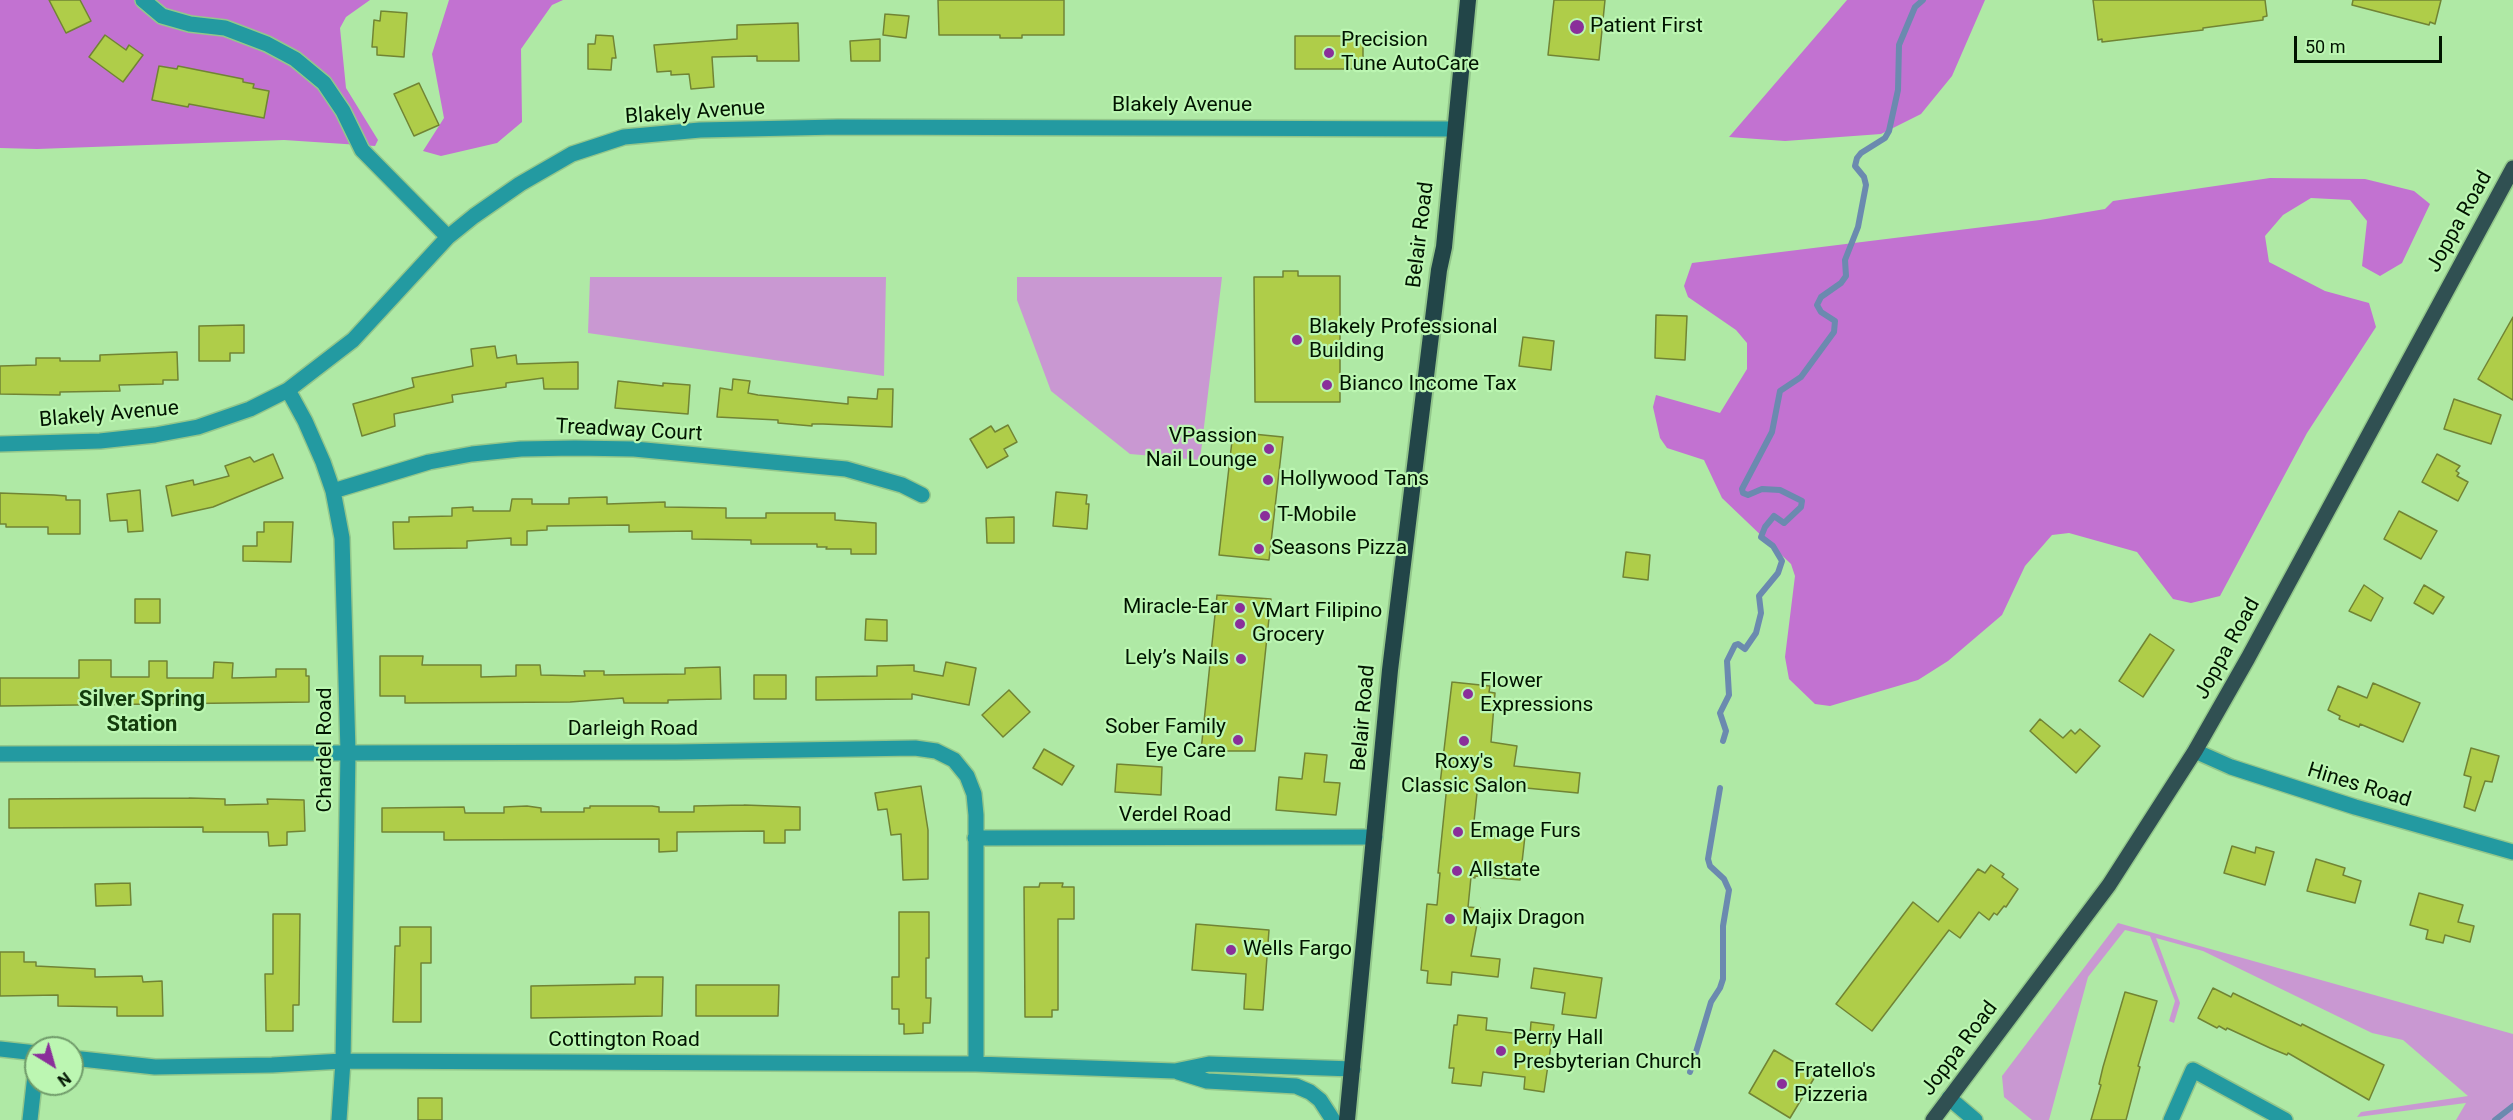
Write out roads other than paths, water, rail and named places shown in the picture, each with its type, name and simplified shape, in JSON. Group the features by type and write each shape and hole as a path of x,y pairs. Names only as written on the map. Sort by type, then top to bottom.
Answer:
{"highway":[{"name":"Belair Road","path":"1347,1120 1390,670 1439,270 1444,247 1468,0"}],"main road":[{"name":"Joppa Road","path":"1933,1120 2109,885 2195,751 2248,658 2513,168"}],"street":[{"path":"143,0 162,16 190,24 225,28 267,44 295,59 324,83 343,111 362,150 448,237"},
{"name":"Blakely Avenue","path":"0,444 100,441 155,435 198,428 250,409 288,390 353,340 448,237 520,183 572,154 624,137 700,130 838,127 1455,129"},
{"name":"Chardel Road","path":"288,390 305,421 333,491 342,538 348,752 343,1061 339,1120"},
{"name":"Treadway Court","path":"333,491 429,462 472,454 521,449 575,448 634,449 846,469 902,485 922,495"},
{"name":"Darleigh Road","path":"0,754 915,748 936,750 954,760 967,776 974,794 976,815 976,1064"},
{"name":"Hines Road","path":"2195,751 2231,767 2355,807 2513,852"},
{"name":"Verdel Road","path":"975,838 1375,837"},
{"path":"0,1048 24,1051"},
{"name":"Cottington Road","path":"84,1059 155,1066 272,1065 343,1061 976,1064 1175,1071 1209,1064 1353,1069"},
{"path":"2171,1120 2193,1070 2284,1120"},
{"name":"Cottington Road","path":"1175,1071 1207,1081 1296,1086 1315,1096 1333,1120"},
{"path":"30,1120 33,1096"},
{"path":"1949,1098 1975,1120"}],"waterway":[{"path":"1723,741 1726,731 1720,713 1729,695 1727,661 1735,645 1738,644 1745,649 1756,633 1761,613 1759,596 1778,573 1782,561 1773,546 1761,537 1765,527 1774,516 1784,523 1801,507 1802,501 1780,490 1762,489 1748,495 1743,493 1742,489 1772,432 1780,391 1801,377 1834,332 1835,321 1821,312 1817,305 1821,297 1841,283 1846,276 1845,260 1858,227 1866,185 1864,177 1855,166 1857,158 1885,138 1889,131 1898,90 1899,45 1915,7 1923,0"},
{"path":"1690,1072 1711,1002 1723,979 1723,926 1729,890 1724,879 1710,866 1708,859 1720,788"},
{"path":"2495,1120 2513,1106"}],"place":[{"name":"Patient First","path":"1577,27"},
{"name":"Precision Tune AutoCare","path":"1329,53"},
{"name":"Blakely Professional Building","path":"1297,340"},
{"name":"Bianco Income Tax","path":"1327,385"},
{"name":"VPassion Nail Lounge","path":"1269,449"},
{"name":"Hollywood Tans","path":"1268,480"},
{"name":"T-Mobile","path":"1265,516"},
{"name":"Seasons Pizza","path":"1259,549"},
{"name":"Miracle-Ear","path":"1240,608"},
{"name":"VMart Filipino Grocery","path":"1240,624"},
{"name":"Lely’s Nails","path":"1241,659"},
{"name":"Flower Expressions","path":"1468,694"},
{"name":"Sober Family Eye Care","path":"1238,740"},
{"name":"Roxy's Classic Salon","path":"1464,741"},
{"name":"Emage Furs","path":"1458,832"},
{"name":"Allstate","path":"1457,871"},
{"name":"Majix Dragon","path":"1450,919"},
{"name":"Wells Fargo","path":"1231,950"},
{"name":"Perry Hall Presbyterian Church","path":"1501,1051"},
{"name":"Fratello's Pizzeria","path":"1782,1084"}],"district":[{"name":"Silver Spring Station","path":"142,712"}]}
